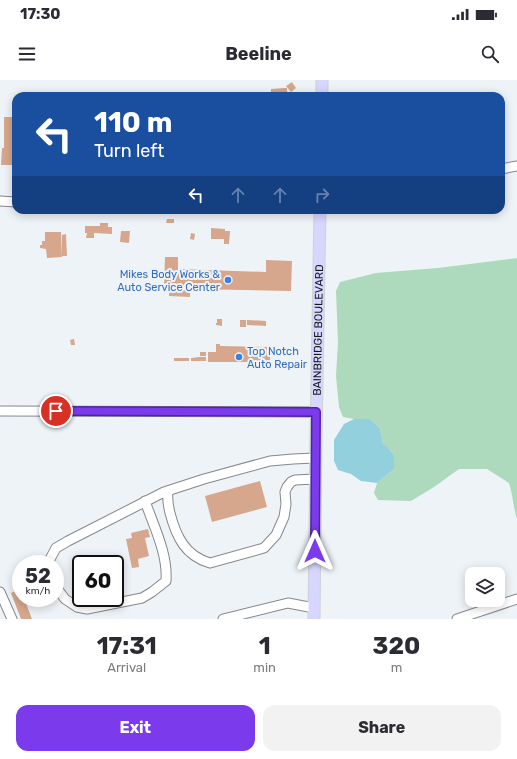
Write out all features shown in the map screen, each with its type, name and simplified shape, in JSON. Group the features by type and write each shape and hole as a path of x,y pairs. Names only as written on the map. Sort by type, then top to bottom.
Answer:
{"main road":[{"path":"322,80 322,92"},
{"name":"BAINBRIDGE BOULEVARD","path":"314,613 315,458 320,214"}],"street":[{"path":"505,168 517,166"},
{"path":"0,201 12,202"},
{"path":"0,411 316,412"},
{"path":"52,555 56,548 68,541 145,501 168,491 204,479 270,461 293,458 315,458"},
{"path":"168,491 167,499 173,526 179,539 190,553 201,560 210,563 264,548 276,535 284,518 286,504 285,492 287,487 295,480 315,480"},
{"path":"64,598 77,607 87,609 142,598 166,581 162,548 145,501"},
{"path":"0,592 12,619"},
{"path":"456,619 517,599"},
{"path":"223,619 247,616 288,603 314,613"}],"green space":[{"path":"517,258 517,519 509,483 487,469 459,469 411,501 378,500 374,493 377,483 394,469 392,452 383,444 380,428 370,419 343,417 339,407 336,376 338,342 336,291 340,282 376,273 438,268"}],"water":[{"path":"354,419 370,419 380,428 383,444 393,454 394,469 377,483 361,481 351,474 338,470 334,461 334,440 344,424"}],"building":[{"path":"292,82 296,88 291,92 286,86"},
{"path":"287,88 287,92 271,92 271,89"},
{"path":"4,117 12,117 12,165 1,165 2,148 4,148"},
{"path":"167,219 174,219 174,223 166,223"},
{"path":"100,223 108,223 108,227 112,227 112,234 94,233 94,238 86,238 87,233 85,233 85,226 100,226"},
{"path":"211,228 230,231 229,244 224,244 224,239 211,239"},
{"path":"121,231 130,231 129,243 120,242"},
{"path":"45,232 61,232 62,257 47,258 46,249 40,248 42,241 45,241"},
{"path":"191,233 195,234 194,240 190,239"},
{"path":"66,234 67,256 62,256 62,235"},
{"name":"Mikes Body Works & Auto Service Center","path":"165,257 178,257 178,269 266,272 266,260 292,261 291,291 190,289 190,297 169,296 169,288 164,288"},
{"path":"217,319 222,319 222,326 216,325"},
{"path":"240,320 246,320 246,327 240,327"},
{"path":"247,320 266,321 266,326 247,325"},
{"path":"74,339 75,345 71,345 70,340"},
{"name":"Top Notch Auto Repair","path":"216,344 220,344 220,346 270,347 270,363 269,365 263,365 263,362 208,362 208,352 216,352"},
{"path":"200,352 206,352 206,356 200,356"},
{"path":"206,357 206,361 191,361 191,358"},
{"path":"174,358 189,358 189,361 174,361"},
{"path":"260,481 267,507 212,522 205,496"},
{"path":"148,529 150,537 145,538 149,556 138,559 139,567 132,568 126,539 132,538 131,533"},
{"path":"16,607 27,607 32,619 21,619"}],"place":[{"name":"Mikes Body Works & Auto Service Center","path":"228,280"},
{"name":"Top Notch Auto Repair","path":"239,357"}],"route":[{"path":"56,411 316,412 315,551"}]}
